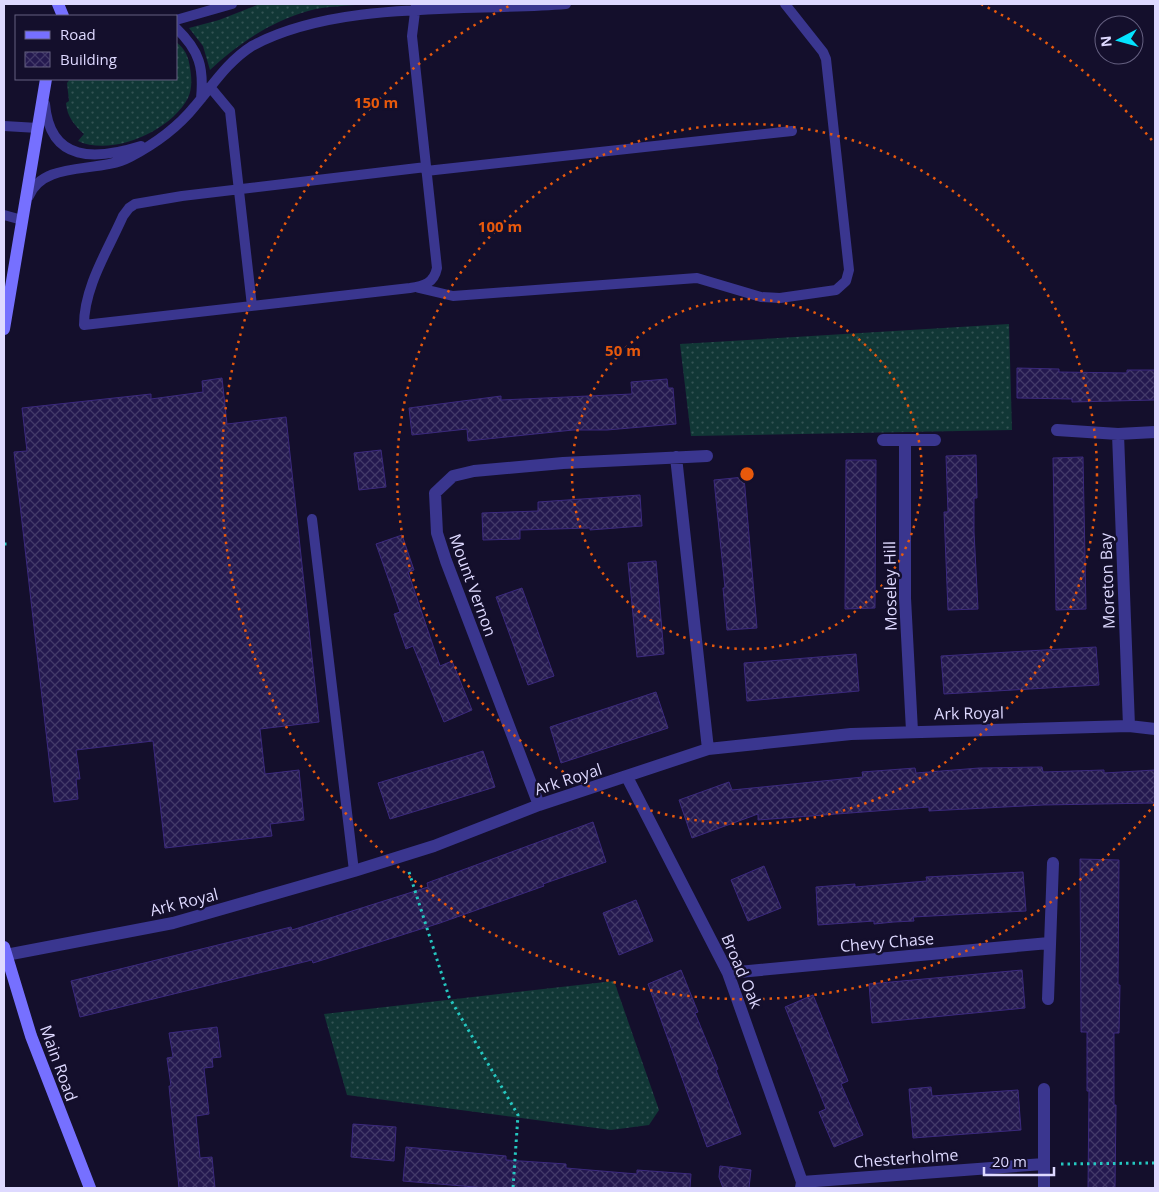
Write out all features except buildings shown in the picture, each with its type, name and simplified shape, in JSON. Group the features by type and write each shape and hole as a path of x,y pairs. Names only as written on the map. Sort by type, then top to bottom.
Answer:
{"main road":[{"path":"4,329 45,85"},
{"name":"Main Road","path":"5,951 31,1036 90,1188"}],"street":[{"path":"1057,430 1118,434 1155,432"},
{"name":"Moreton Bay","path":"1118,434 1129,726"},
{"path":"883,440 935,440"},
{"name":"Moseley Hill","path":"905,441 905,598 912,731"},
{"name":"Mount Vernon","path":"538,805 446,561 437,533 435,492 453,476 474,470 563,463 707,456"},
{"path":"676,457 708,749"},
{"name":"Ark Royal","path":"5,951 173,923 354,871 434,846 538,805 627,778 708,749 851,734 912,731 1129,726 1155,729"},
{"name":"Broad Oak","path":"627,778 728,973 801,1185"},
{"path":"1048,999 1053,863"},
{"name":"Chevy Chase","path":"728,973 1049,943"},
{"path":"1044,1089 1044,1188"},
{"name":"Chesterholme","path":"801,1185 1044,1164"}],"lane":[{"path":"178,19 232,4"},
{"path":"24,206 35,184 50,174 103,167 118,162 157,140 179,123 201,100 220,74 241,54 260,41 294,24 336,14 416,5 509,7 566,4"},
{"path":"785,4 823,52 826,59 849,270 846,282 842,286 823,293 773,298 761,297 697,278 453,296 427,289 406,289 84,325 84,309 89,292 129,208 144,201 239,189 792,131"},
{"path":"406,289 428,284 435,277 437,268 412,36 416,5"},
{"path":"178,30 190,44 200,64 202,72 201,100"},
{"path":"45,85 49,127 56,139 77,154 87,156 112,153 157,140"},
{"path":"210,87 230,111 252,306"},
{"path":"4,126 38,128"},
{"path":"4,216 22,220"},
{"path":"312,519 354,871"}],"path":[{"path":"4,544 10,544"},
{"path":"404,856 449,997 518,1115 513,1188"},
{"path":"1044,1164 1155,1163"}],"green space":[{"path":"260,4 366,4 315,9 281,21 244,42 210,70 203,46 189,28 219,20"},
{"path":"178,44 182,47 189,61 191,76 188,98 180,110 168,121 139,138 107,146 92,145 78,141 84,134 72,121 68,113 66,103 69,101 67,83 69,80 178,80"},
{"path":"1009,324 1012,430 691,436 680,344"},
{"path":"614,981 659,1110 649,1125 611,1130 347,1095 324,1014"}]}
